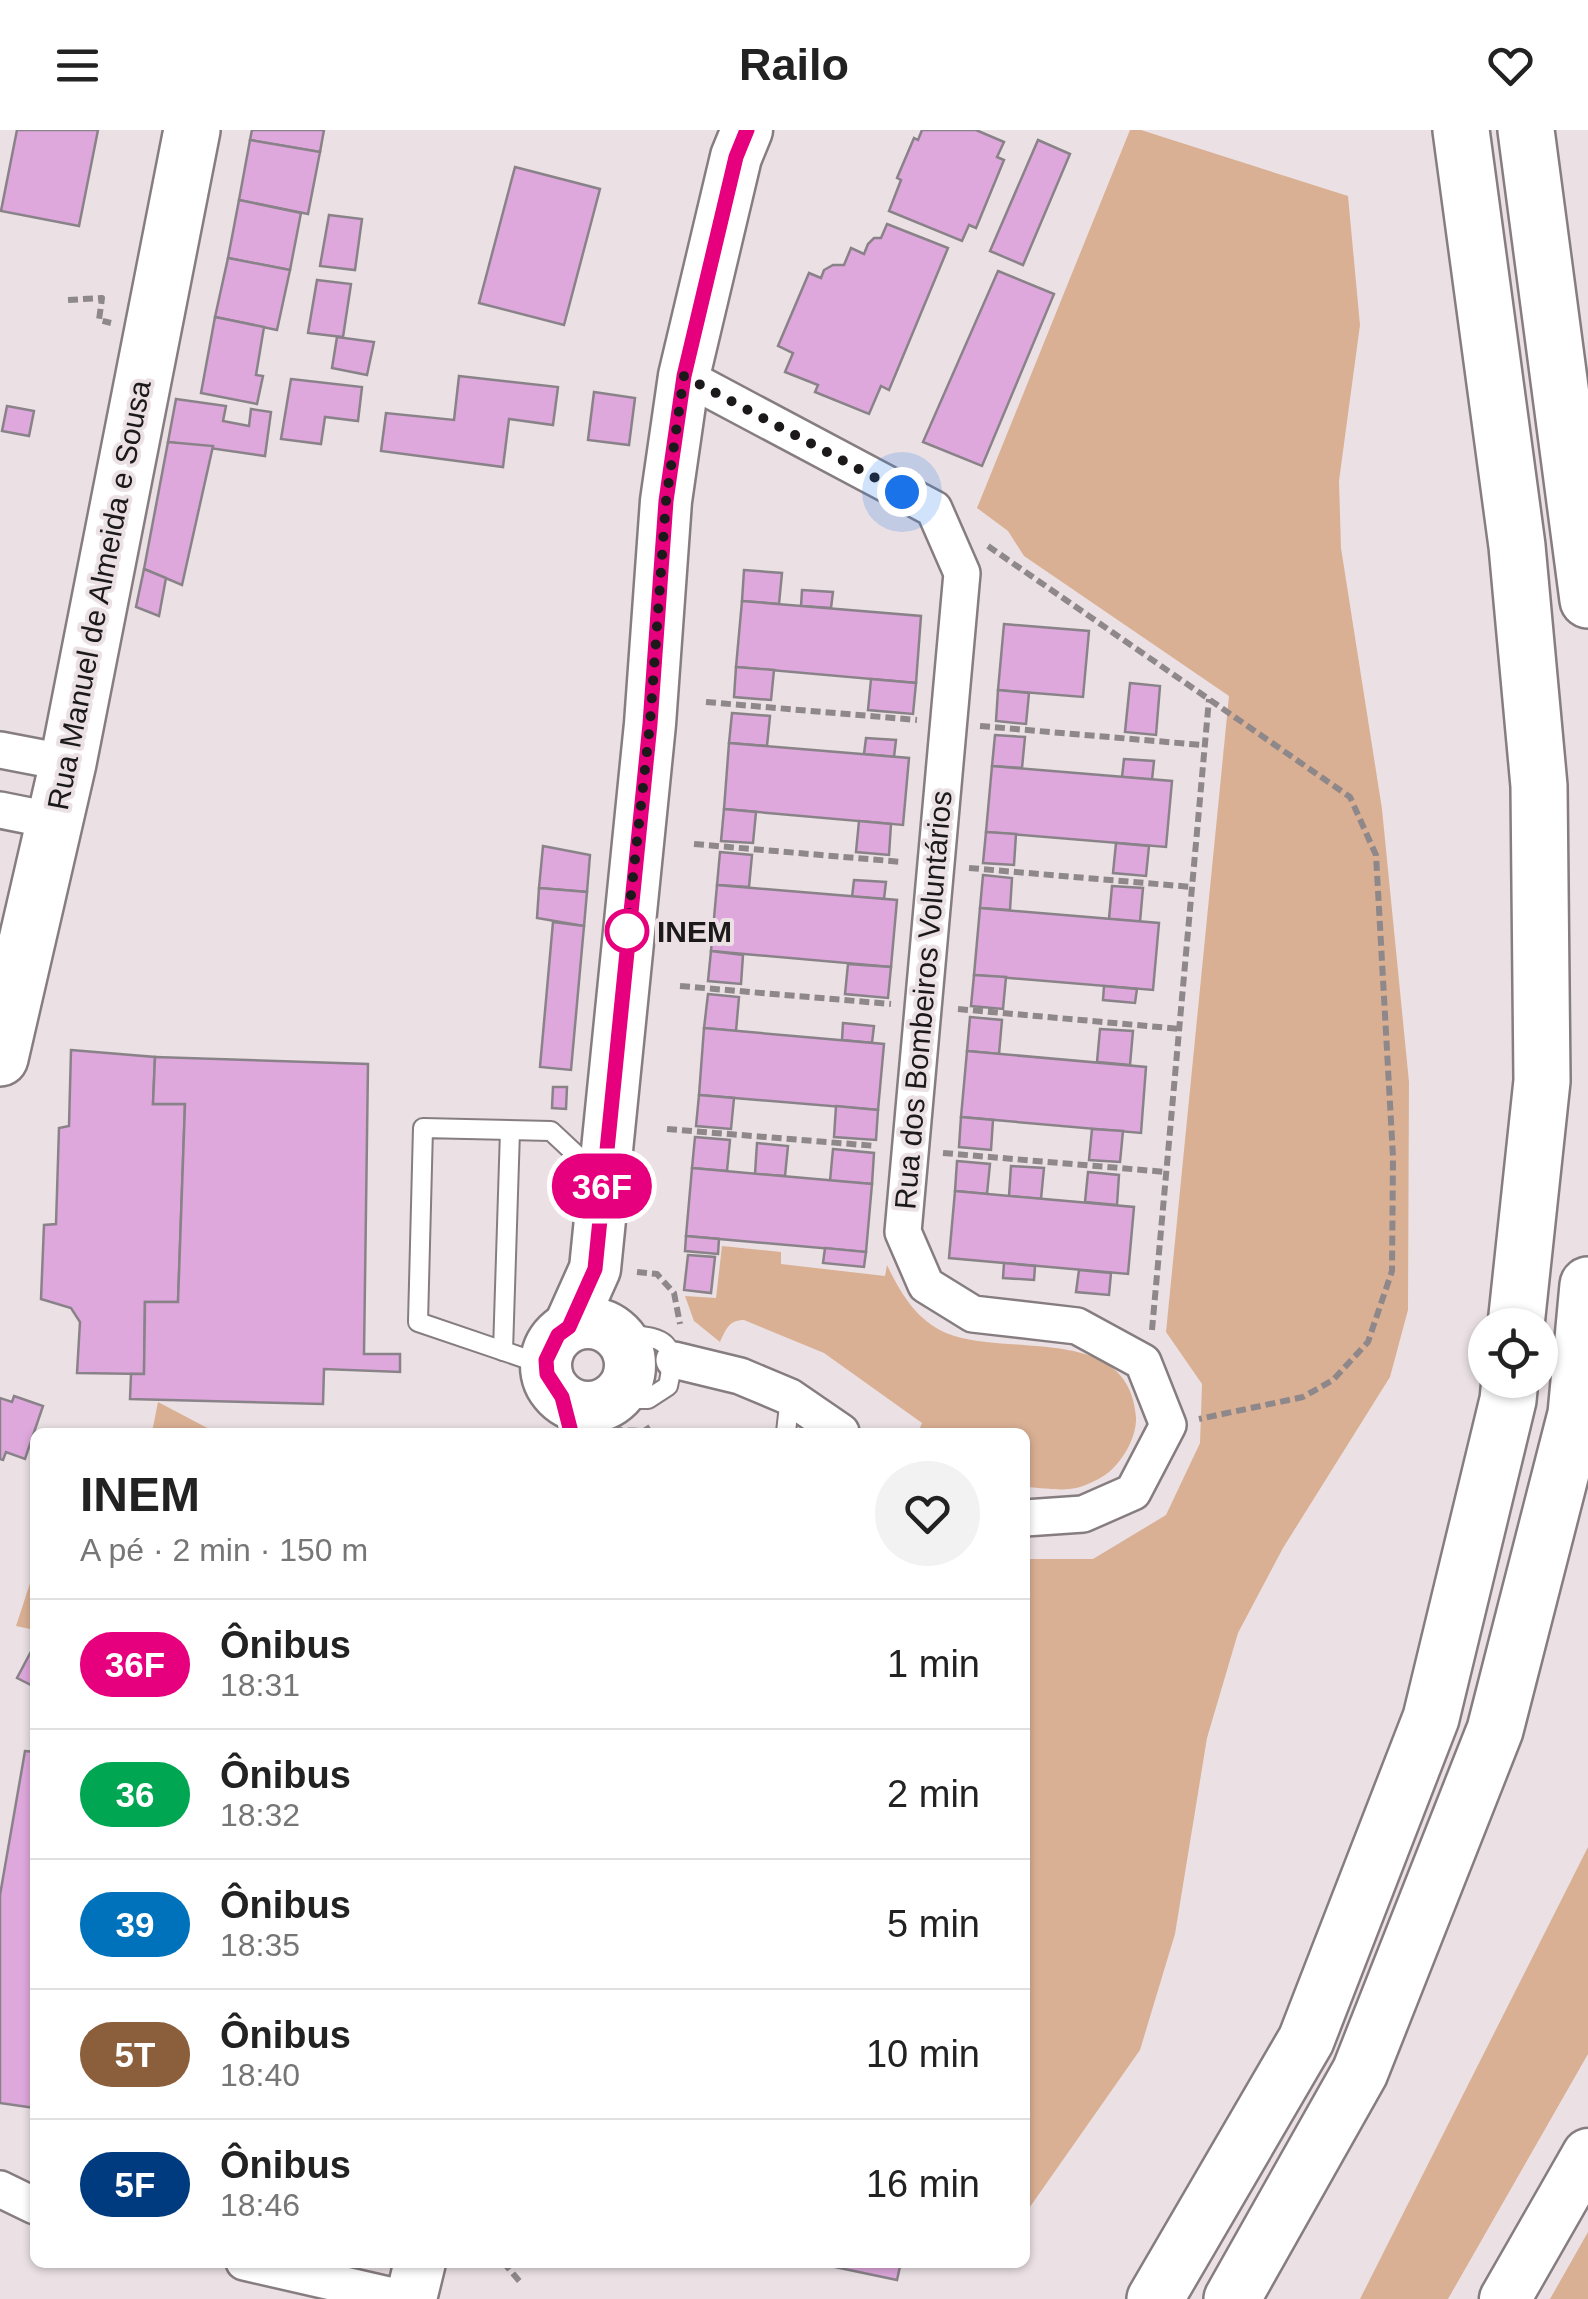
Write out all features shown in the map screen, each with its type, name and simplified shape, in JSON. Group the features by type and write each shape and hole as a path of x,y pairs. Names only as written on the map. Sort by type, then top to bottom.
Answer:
{"main road":[{"name":"Rua Manuel de Almeida e Sousa","path":"0,1058 7,1005 68,762 192,130"},
{"path":"1461,130 1517,546 1538,786 1542,1081 1518,1308"},
{"path":"1526,130 1588,600"},
{"path":"1232,2299 1360,2072 1495,1730 1576,1414 1588,1285"},
{"path":"1155,2299 1306,2040 1431,1718 1506,1398"}],"street":[{"path":"584,1391 650,724 666,501 684,376 736,157 747,130"},
{"path":"684,376 934,508"},
{"name":"Rua dos Bombeiros Voluntários","path":"934,508 962,573 903,1232 926,1285 973,1314 1077,1326 1143,1362"},
{"path":"0,750 68,762"},
{"path":"0,810 55,821"},
{"path":"674,1360 740,1376 790,1397 835,1428"},
{"path":"1030,1518 1083,1514 1133,1492 1168,1426 1143,1362"},
{"path":"1506,2299 1588,2154"},
{"path":"0,2189 30,2204"},
{"path":"271,2268 409,2299 418,2268"}],"lane":[{"path":"584,1391 657,1339 669,1346 674,1360 668,1386 648,1398 584,1391 418,1322 423,1128 551,1131 602,1179"},
{"path":"510,1130 584,1391"},
{"path":"786,1428 790,1397"}],"path":[{"path":"68,300 94,297"},
{"path":"934,508 1350,797 1376,855 1394,1157 1392,1271 1368,1342 1333,1380 1303,1397 1168,1426"},
{"path":"1143,1362 1152,1339 1209,699"},
{"path":"706,702 912,720"},
{"path":"996,727 1202,745"},
{"path":"694,844 900,861"},
{"path":"983,868 1192,887"},
{"path":"680,986 888,1003"},
{"path":"970,1010 1181,1029"},
{"path":"667,1129 875,1146"},
{"path":"958,1154 1166,1172"},
{"path":"508,2268 521,2283"}],"shaded area":[{"path":"1130,130 1141,130 1348,196 1360,325 1339,481 1341,548 1382,809 1409,1082 1408,1310 1390,1377 1283,1548 1238,1633 1207,1738 1175,1934 1140,2050 1030,2207 1030,1559 1093,1559 1166,1515 1200,1443 1202,1384 1166,1332 1229,696 1024,556 1008,531 977,508"},
{"path":"722,1246 781,1252 781,1264 885,1276 887,1265 918,1313 946,1333 971,1340 1061,1349 1089,1355 1112,1367 1128,1387 1136,1417 1131,1442 1111,1470 1084,1486 1030,1487 1030,1428 920,1428 922,1423 824,1353 744,1320 731,1324 720,1342 694,1321 685,1296 716,1298"},
{"path":"158,1402 207,1428 153,1428"},
{"path":"30,1583 30,1629 16,1626"},
{"path":"1588,1847 1588,2054 1448,2299 1360,2299"},
{"path":"1588,2232 1588,2299 1550,2299"}],"building":[{"path":"17,130 98,130 79,226 1,211"},
{"path":"252,130 324,130 320,152 250,140"},
{"path":"922,130 976,130 1004,142 997,157 1004,160 976,228 969,225 962,241 889,211 901,180 897,178 914,138 918,140"},
{"path":"250,140 320,152 308,214 239,200"},
{"path":"1038,140 1070,154 1023,265 990,251"},
{"path":"515,167 600,189 564,325 479,303"},
{"path":"239,200 301,213 290,270 228,258"},
{"path":"329,215 362,219 355,270 320,266"},
{"path":"887,224 948,248 889,390 881,386 869,414 815,392 818,385 785,372 793,353 778,346 809,273 821,278 824,270 844,265 851,248 864,254 874,238 881,238"},
{"path":"228,258 290,270 277,330 215,317"},
{"path":"998,271 1054,294 982,466 923,442"},
{"path":"317,280 351,284 343,337 308,333"},
{"path":"215,317 264,327 256,375 263,376 257,404 201,393"},
{"path":"337,337 374,342 367,375 332,368"},
{"path":"459,376 558,387 553,425 509,419 503,467 381,451 386,413 454,420"},
{"path":"291,379 362,387 358,421 325,417 321,444 281,439"},
{"path":"594,392 635,398 629,445 588,440"},
{"path":"176,399 226,406 223,421 249,426 251,409 271,412 265,456 168,442"},
{"path":"7,406 34,411 29,436 2,431"},
{"path":"168,442 213,446 182,585 144,569"},
{"path":"144,569 166,578 159,616 136,607"},
{"path":"744,570 782,573 779,604 742,601"},
{"path":"802,590 833,592 831,608 801,606"},
{"path":"742,601 921,616 916,683 736,667"},
{"path":"1004,624 1089,631 1083,697 998,690"},
{"path":"736,667 774,670 771,700 734,697"},
{"path":"871,679 916,683 913,714 868,710"},
{"path":"1130,683 1160,686 1156,735 1125,732"},
{"path":"998,690 1029,693 1026,724 996,721"},
{"path":"732,713 770,716 767,746 729,743"},
{"path":"995,735 1025,737 1022,768 992,766"},
{"path":"866,738 896,740 894,757 864,754"},
{"path":"729,743 909,758 903,825 724,809"},
{"path":"1124,759 1154,761 1152,780 1122,777"},
{"path":"992,766 1172,781 1166,847 986,832"},
{"path":"724,809 756,812 753,843 721,841"},
{"path":"859,821 891,824 889,855 856,852"},
{"path":"986,832 1016,834 1014,865 983,863"},
{"path":"1116,843 1149,846 1146,876 1113,873"},
{"path":"543,846 590,855 587,892 539,888"},
{"path":"720,852 752,855 749,887 717,885"},
{"path":"983,875 1012,878 1010,910 980,908"},
{"path":"854,880 886,882 884,899 852,897"},
{"path":"717,885 897,900 891,967 711,951"},
{"path":"1112,886 1143,888 1140,922 1109,919"},
{"path":"539,888 587,892 584,926 537,918"},
{"path":"980,908 1159,923 1153,990 974,975"},
{"path":"553,922 584,926 571,1070 540,1067"},
{"path":"711,951 743,955 741,984 708,981"},
{"path":"848,964 891,967 888,998 845,994"},
{"path":"974,975 1006,977 1003,1009 971,1006"},
{"path":"1104,986 1137,989 1135,1003 1103,1000"},
{"path":"708,994 739,997 736,1031 704,1028"},
{"path":"970,1017 1002,1020 999,1054 967,1051"},
{"path":"843,1023 874,1026 872,1043 842,1040"},
{"path":"704,1028 884,1044 878,1110 699,1095"},
{"path":"1100,1029 1133,1031 1130,1065 1097,1062"},
{"path":"71,1050 155,1057 153,1104 185,1104 178,1302 145,1302 144,1374 77,1373 80,1322 71,1308 41,1299 44,1225 56,1224 59,1128 69,1126"},
{"path":"967,1051 1146,1067 1141,1133 961,1117"},
{"path":"155,1057 368,1064 364,1354 400,1354 400,1372 324,1369 323,1404 130,1399 131,1374 144,1374 145,1302 178,1302 185,1104 153,1104"},
{"path":"553,1087 567,1087 566,1109 552,1108"},
{"path":"699,1095 734,1098 731,1129 696,1126"},
{"path":"836,1106 878,1110 876,1140 834,1137"},
{"path":"961,1117 993,1120 991,1150 959,1147"},
{"path":"1092,1129 1123,1131 1120,1162 1089,1160"},
{"path":"695,1137 730,1140 727,1171 692,1168"},
{"path":"757,1143 788,1146 785,1176 755,1174"},
{"path":"833,1149 874,1153 872,1184 830,1181"},
{"path":"957,1161 990,1164 987,1194 955,1191"},
{"path":"1011,1166 1044,1168 1041,1199 1009,1196"},
{"path":"692,1168 872,1184 866,1252 686,1236"},
{"path":"1088,1172 1119,1175 1117,1205 1085,1202"},
{"path":"955,1191 1134,1207 1128,1274 949,1258"},
{"path":"686,1236 719,1239 718,1254 685,1251"},
{"path":"825,1248 866,1252 864,1267 823,1263"},
{"path":"688,1255 715,1257 711,1293 684,1290"},
{"path":"1004,1263 1035,1266 1034,1280 1003,1278"},
{"path":"1079,1270 1111,1273 1109,1295 1076,1292"},
{"path":"14,1396 43,1406 36,1428 30,1428 25,1459 6,1452 3,1460 0,1398 12,1402"},
{"path":"30,1653 30,1684 17,1678"},
{"path":"25,1751 30,1752 30,2107 0,2103 0,1895"},
{"path":"840,2268 900,2268 897,2280"}],"bus line":[{"name":"36F","path":"570,1428 562,1397 547,1374 546,1360 558,1335 569,1327 595,1269 650,724 666,501 684,376 736,157 747,130"}],"place":[{"name":"INEM","path":"627,931"}],"route":[{"path":"627,931 650,724 666,501 684,376 902,492"}]}
